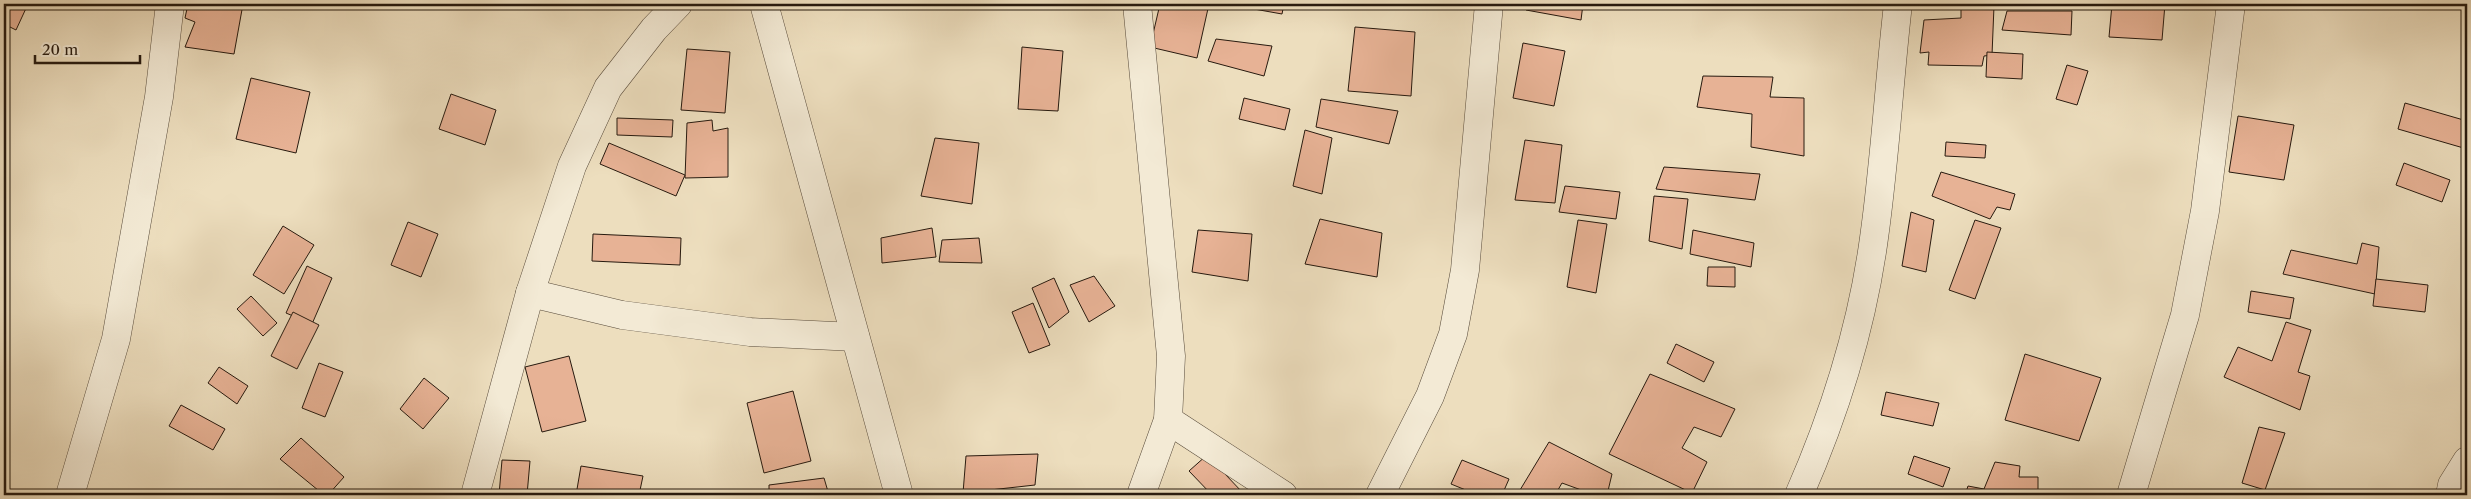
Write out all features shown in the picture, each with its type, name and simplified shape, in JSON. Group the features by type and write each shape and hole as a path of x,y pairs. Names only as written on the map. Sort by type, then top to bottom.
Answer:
{"street":[{"path":"70,495 116,339 159,98 170,4"},
{"path":"475,495 530,293 572,166 608,88 654,29 678,4"},
{"path":"764,4 803,139 899,495"},
{"path":"1137,4 1171,356 1168,420 1141,495"},
{"path":"1380,495 1430,396 1452,334 1465,270 1489,4"},
{"path":"1799,495 1840,391 1861,311 1874,240 1884,163 1898,4"},
{"path":"2131,495 2185,315 2205,211 2231,4"},
{"path":"530,293 622,315 740,331 855,337"},
{"path":"1168,420 1283,495"},
{"path":"2450,495 2452,485 2467,461"}],"building":[{"path":"4,4 28,4 16,30 4,24"},
{"path":"188,4 243,4 234,54 185,47 195,22 185,18"},
{"path":"1160,4 1209,4 1197,58 1150,47"},
{"path":"1226,4 1284,4 1282,14"},
{"path":"1528,4 1583,4 1581,20 1526,10"},
{"path":"1961,4 1994,6 1992,55 1984,56 1982,66 1928,65 1929,52 1920,53 1924,20 1961,18"},
{"path":"2112,4 2165,4 2162,40 2109,37"},
{"path":"2007,11 2072,11 2071,35 2002,30"},
{"path":"1355,27 1415,32 1411,96 1348,91"},
{"path":"1216,39 1272,46 1264,76 1208,61"},
{"path":"1523,43 1565,51 1554,106 1513,98"},
{"path":"1022,47 1063,51 1058,111 1018,109"},
{"path":"687,49 730,52 725,113 681,110"},
{"path":"1987,52 2023,54 2022,79 1986,77"},
{"path":"2067,65 2088,71 2077,105 2056,99"},
{"path":"1703,76 1773,77 1770,97 1804,98 1804,156 1751,147 1752,114 1697,107"},
{"path":"251,78 310,92 296,153 236,139"},
{"path":"451,94 496,110 485,145 439,129"},
{"path":"1244,98 1290,109 1285,130 1239,119"},
{"path":"1321,99 1398,111 1389,144 1316,127"},
{"path":"2405,103 2467,121 2467,149 2398,129"},
{"path":"2238,116 2294,125 2284,180 2229,172"},
{"path":"617,118 673,120 672,137 617,135"},
{"path":"712,120 713,131 728,128 728,177 685,178 687,123"},
{"path":"1305,130 1332,138 1322,194 1293,186"},
{"path":"935,138 979,143 972,204 921,196"},
{"path":"1525,140 1562,145 1555,203 1515,200"},
{"path":"1946,142 1986,145 1985,158 1945,156"},
{"path":"609,143 685,175 676,196 600,164"},
{"path":"2404,163 2450,180 2442,202 2396,185"},
{"path":"1664,167 1760,174 1755,200 1656,189"},
{"path":"1941,172 2015,194 2010,210 1997,207 1990,219 1932,196"},
{"path":"1565,186 1620,192 1616,219 1559,212"},
{"path":"1654,196 1688,199 1682,249 1649,241"},
{"path":"1911,212 1934,220 1926,272 1902,266"},
{"path":"1320,219 1382,233 1377,277 1305,264"},
{"path":"1578,220 1607,224 1596,293 1567,287"},
{"path":"1975,220 2001,228 1975,299 1949,290"},
{"path":"408,222 438,234 421,277 391,265"},
{"path":"283,226 314,245 284,294 253,275"},
{"path":"932,228 936,257 882,263 881,238"},
{"path":"1198,230 1252,234 1248,281 1192,272"},
{"path":"1693,230 1754,243 1751,267 1690,254"},
{"path":"593,234 681,238 680,265 592,261"},
{"path":"979,238 982,263 939,262 942,240"},
{"path":"2362,243 2379,247 2375,294 2283,274 2291,250 2357,264"},
{"path":"307,266 332,278 312,324 286,313"},
{"path":"1708,267 1735,267 1735,287 1707,286"},
{"path":"1094,276 1115,306 1089,322 1070,285"},
{"path":"1054,278 1069,312 1049,328 1032,288"},
{"path":"2376,279 2428,285 2425,312 2373,306"},
{"path":"2251,291 2294,298 2290,319 2248,312"},
{"path":"251,296 277,323 263,336 237,309"},
{"path":"1033,303 1050,345 1029,353 1012,312"},
{"path":"293,312 319,325 297,369 271,356"},
{"path":"2286,322 2311,330 2298,372 2310,376 2300,410 2224,377 2238,347 2272,361"},
{"path":"1676,344 1714,362 1704,382 1667,363"},
{"path":"2025,354 2101,378 2079,441 2005,420"},
{"path":"569,356 586,421 542,432 525,367"},
{"path":"319,363 343,372 325,417 302,408"},
{"path":"219,367 248,386 237,404 208,383"},
{"path":"1650,374 1735,409 1721,437 1694,427 1682,448 1707,462 1692,493 1609,454"},
{"path":"424,378 449,398 423,429 400,409"},
{"path":"793,391 811,461 764,473 747,403"},
{"path":"1886,392 1939,403 1933,426 1881,415"},
{"path":"181,405 225,429 213,450 169,426"},
{"path":"2259,427 2285,433 2265,490 2242,483"},
{"path":"301,438 344,477 328,495 324,495 280,459"},
{"path":"1549,442 1612,474 1607,495 1595,495 1562,483 1555,495 1517,495"},
{"path":"1038,454 1035,485 963,493 966,456"},
{"path":"1207,455 1243,493 1241,495 1212,495 1189,471"},
{"path":"1914,456 1950,468 1943,487 1908,474"},
{"path":"502,460 530,461 527,495 499,495"},
{"path":"1462,460 1509,479 1502,495 1478,495 1451,484"},
{"path":"1995,462 2020,466 2019,477 2038,477 2038,495 1965,495 1968,486 1984,489"},
{"path":"581,466 643,476 639,495 576,495"},
{"path":"824,478 829,495 769,495 769,485"}]}
